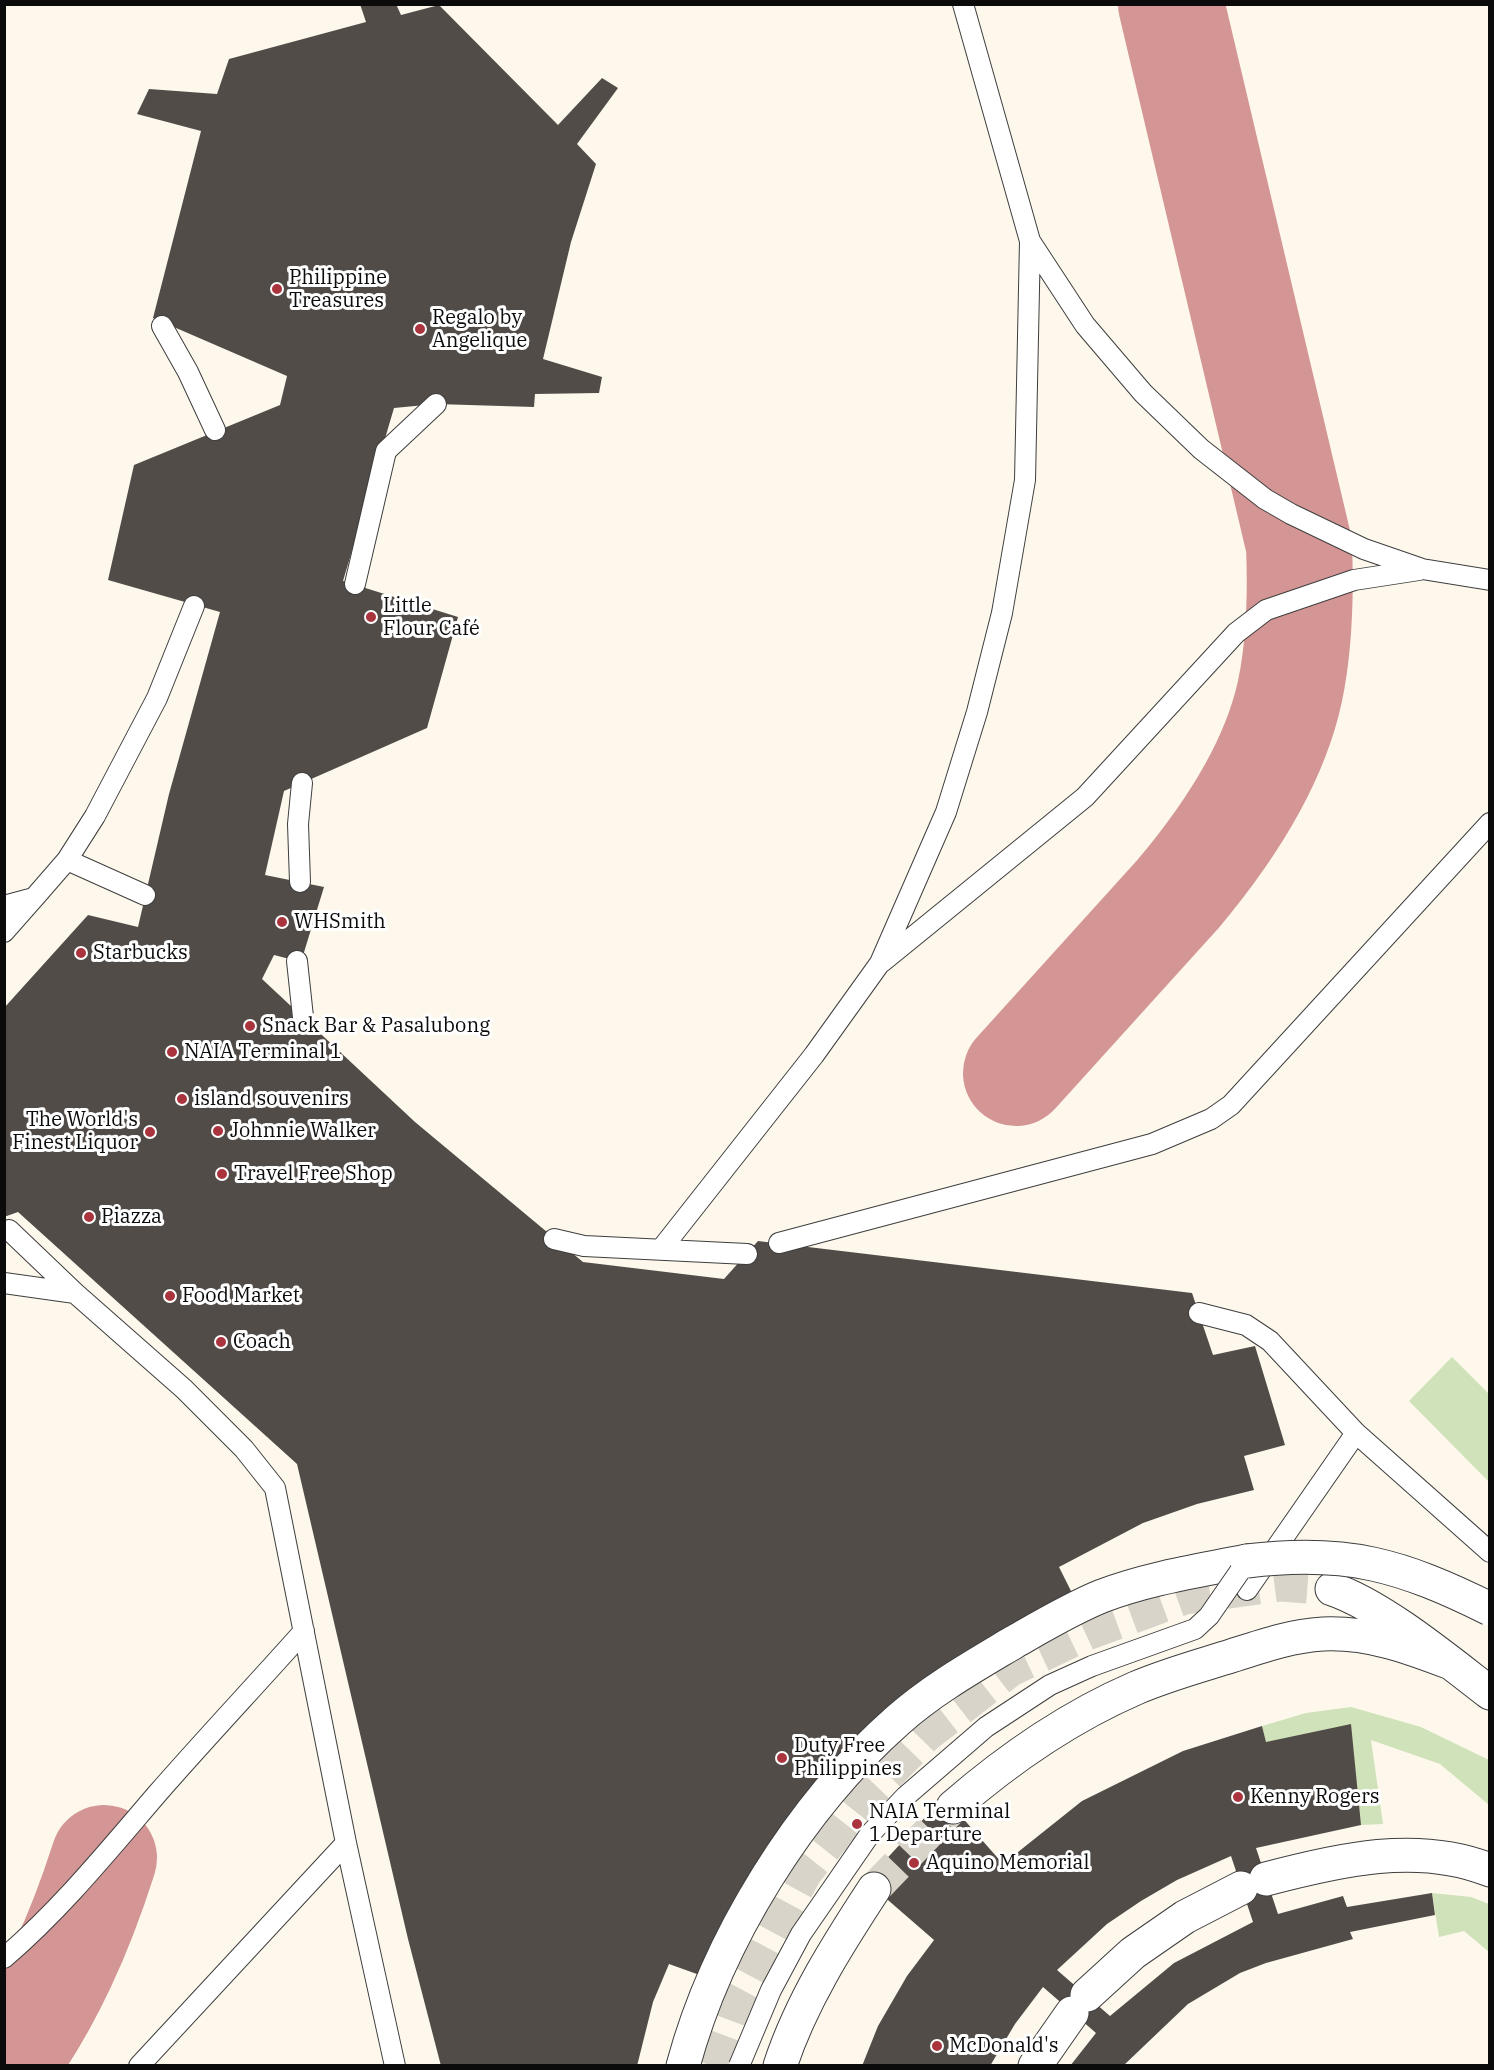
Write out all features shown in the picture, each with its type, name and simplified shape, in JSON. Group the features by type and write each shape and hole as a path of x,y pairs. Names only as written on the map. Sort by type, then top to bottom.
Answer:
{"street":[{"path":"683,2066 709,1989 765,1884 808,1818 851,1767 898,1719 954,1677 1047,1623 1101,1597 1143,1582 1247,1575 1288,1556 1336,1557 1356,1560 1431,1580 1490,1609"},
{"path":"1332,1589 1354,1596 1490,1693"},
{"path":"953,1808 989,1776 1089,1712 1135,1688 1284,1638 1324,1634 1366,1636 1391,1640 1451,1663"},
{"path":"1035,2066 1080,2004 1133,1953 1185,1917 1253,1883 1335,1861 1401,1855 1463,1860 1490,1870"},
{"path":"780,2066 809,1999 843,1936 874,1889"}],"lane":[{"path":"662,1248 831,1033 879,963 945,812 977,712 1002,613 1025,480 1030,241 963,4"},
{"path":"1030,241 1085,325 1143,393 1201,449 1265,499 1364,549 1422,569 1490,580"},
{"path":"162,326 188,372 215,430"},
{"path":"355,584 386,451 436,404"},
{"path":"879,963 1085,797 1236,633 1266,610 1354,580 1422,569"},
{"path":"4,932 67,860 95,816 157,698 194,606"},
{"path":"300,882 298,824 302,783"},
{"path":"779,1243 1152,1144 1211,1119 1231,1105 1490,823"},
{"path":"67,860 145,896"},
{"path":"4,906 34,898"},
{"path":"297,961 303,1017"},
{"path":"9,1230 75,1293 199,1404 244,1449 275,1488 346,1843 395,2066"},
{"path":"554,1239 584,1246 662,1248 747,1254"},
{"path":"4,1282 75,1293"},
{"path":"1199,1313 1246,1325 1270,1341 1356,1433 1490,1552"},
{"path":"738,2066 771,1990 801,1934 870,1834 906,1796 986,1727 1050,1685 1092,1666 1195,1629 1247,1575 1356,1433"},
{"path":"4,1958 55,1911 98,1866 156,1796 304,1631"},
{"path":"140,2066 346,1843"}],"green space":[{"path":"1452,1357 1489,1394 1489,1482 1409,1401"},
{"path":"1351,1707 1421,1727 1489,1760 1489,1805 1440,1764 1371,1740 1383,1824 1361,1825 1266,1742 1262,1726 1306,1713"},
{"path":"1432,1893 1471,1897 1489,1904 1489,1952 1464,1931 1439,1937"}],"building":[{"name":"NAIA Terminal 1","path":"360,4 396,4 401,15 439,5 558,125 602,78 618,88 577,144 596,164 571,242 543,359 602,377 599,393 535,394 534,407 436,404 394,408 343,581 458,617 427,728 284,791 265,875 324,887 301,962 274,955 262,979 415,1122 583,1262 724,1279 758,1241 1192,1293 1213,1355 1255,1346 1285,1445 1244,1456 1254,1490 1197,1504 1143,1523 1059,1567 1076,1601 896,1715 708,1978 669,1964 653,2002 637,2066 441,2066 408,1939 297,1464 18,1212 4,1217 4,1008 88,915 138,927 169,794 220,612 108,580 134,465 280,405 287,376 153,318 201,131 137,114 149,89 217,94 229,59 366,22"},
{"path":"1351,1724 1361,1825 1256,1848 1278,1914 1343,1896 1347,1907 1432,1893 1435,1915 1350,1932 1353,1939 1266,1963 1240,1973 1188,2004 1123,2066 1070,2066 1096,2033 1043,1987 1015,2024 990,2066 862,2066 878,2026 907,1976 934,1940 866,1881 942,1799 953,1807 1003,1864 1082,1801 1183,1751 1262,1726 1266,1742","holes":["1231,1856 1253,1922 1174,1963 1110,2016 1057,1970 1107,1924 1141,1901 1177,1880"]}],"taxiway":[{"path":"1016,1073 1178,894 1214,849 1246,799 1272,746 1283,719 1296,655 1299,619 1299,545 1171,4"},
{"path":"4,2065 50,1992 85,1913 104,1858"}],"tunnel":[{"path":"712,2066 734,2007 805,1874 864,1800 926,1736 1011,1670 1087,1634 1185,1598 1281,1585 1332,1589"},
{"path":"874,1889 953,1807"}],"place":[{"name":"Philippine Treasures","path":"277,289"},
{"name":"Regalo by Angelique","path":"420,329"},
{"name":"Little Flour Café","path":"371,617"},
{"name":"WHSmith","path":"282,922"},
{"name":"Starbucks","path":"81,953"},
{"name":"Snack Bar & Pasalubong","path":"250,1026"},
{"name":"NAIA Terminal 1","path":"172,1052"},
{"name":"island souvenirs","path":"182,1099"},
{"name":"Johnnie Walker","path":"218,1131"},
{"name":"The World's Finest Liquor","path":"150,1132"},
{"name":"Travel Free Shop","path":"222,1174"},
{"name":"Piazza","path":"89,1217"},
{"name":"Food Market","path":"170,1296"},
{"name":"Coach","path":"221,1342"},
{"name":"Duty Free Philippines","path":"782,1758"},
{"name":"Kenny Rogers","path":"1238,1797"},
{"name":"NAIA Terminal 1 Departure","path":"857,1824"},
{"name":"Aquino Memorial","path":"914,1863"},
{"name":"McDonald's","path":"937,2046"}]}
